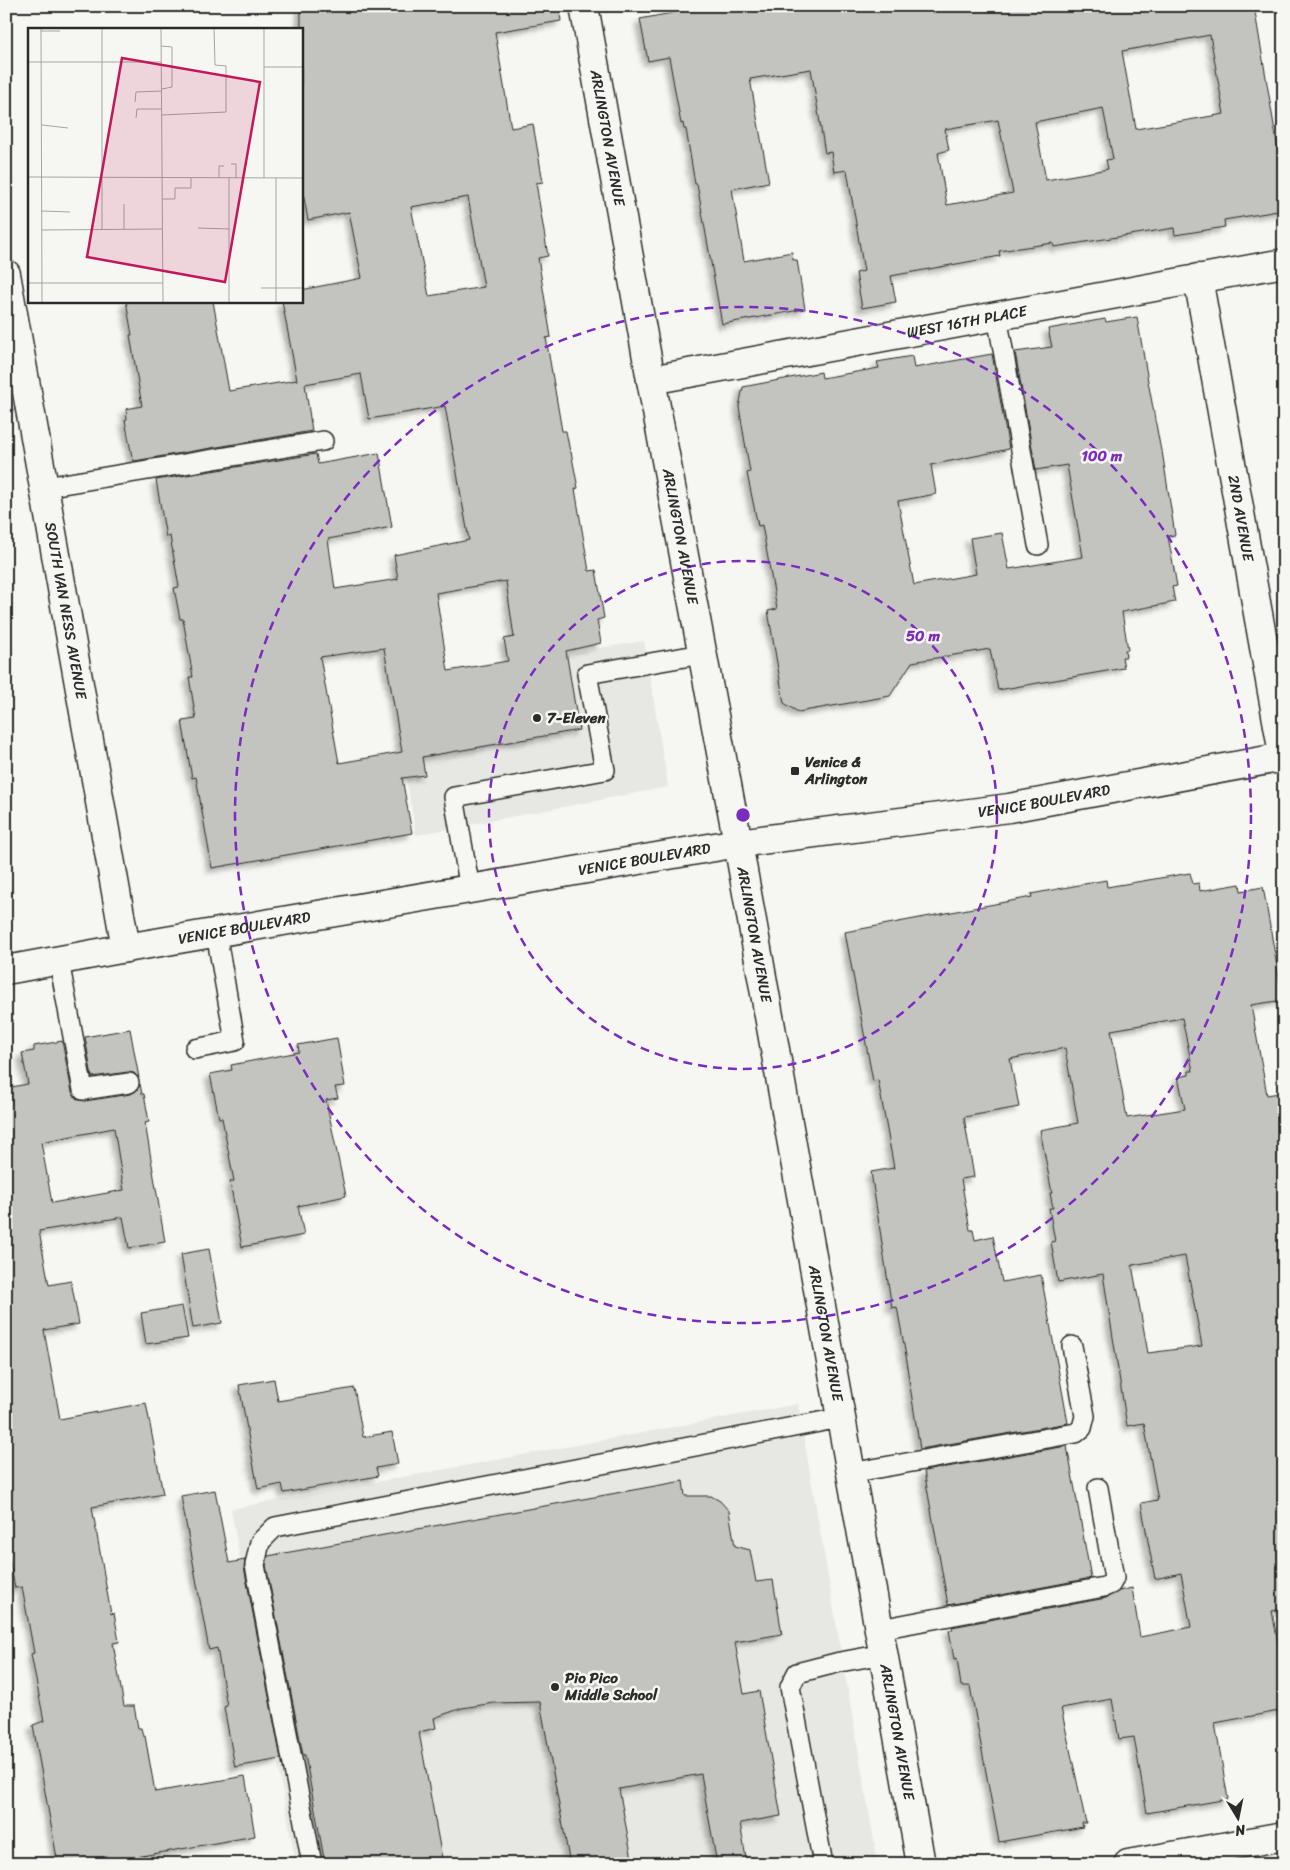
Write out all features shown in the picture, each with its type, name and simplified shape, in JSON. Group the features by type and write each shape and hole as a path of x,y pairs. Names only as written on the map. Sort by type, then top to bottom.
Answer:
{"main road":[{"name":"ARLINGTON AVENUE","path":"584,6 650,380 738,843 921,1864"},
{"name":"WEST 16TH PLACE","path":"650,380 1284,263"},
{"name":"SOUTH VAN NESS AVENUE","path":"6,274 126,948"},
{"name":"2ND AVENUE","path":"1198,278 1284,757"},
{"name":"VENICE BOULEVARD","path":"6,970 738,843 1010,808 1284,757"},
{"path":"1128,1864 1284,1836"}],"lane":[{"path":"996,316 1038,545"},
{"path":"45,488 323,441"},
{"path":"470,888 454,797 605,770 587,674 702,654"},
{"path":"196,1048 235,1040 216,933"},
{"path":"58,960 83,1090 129,1083"},
{"path":"850,1473 1076,1433 1082,1428 1085,1416 1072,1346"},
{"path":"312,1864 255,1565 260,1542 275,1527 840,1418"},
{"path":"823,1864 790,1687 797,1673 840,1662 882,1642 1111,1584 1114,1578 1098,1488"}],"shaded area":[{"path":"644,641 668,787 416,835 390,682"},
{"name":"Pio Pico Middle School","path":"798,1404 878,1864 296,1864 231,1509"}],"building":[{"path":"301,6 559,6 561,21 495,32 511,128 533,124 543,182 536,183 548,256 538,258 551,337 546,338 562,431 566,431 578,488 575,489 589,571 596,570 604,618 597,620 601,643 566,651 579,730 422,757 425,775 402,778 412,833 212,868 196,777 192,778 182,721 196,719 189,677 193,677 183,619 180,619 174,588 179,587 170,536 166,537 156,480 316,454 318,464 379,453 392,527 328,539 335,589 398,579 394,555 469,540 445,406 369,419 361,374 305,384 312,431 134,461 125,420 127,419 126,409 142,406 126,302 213,302 229,391 297,380 282,302 302,302 302,290 362,278 349,212 308,220 302,187","holes":["468,197 484,287 429,296 411,207","506,581 514,637 504,639 508,661 448,671 436,593","384,648 402,752 339,763 320,657"]},
{"path":"709,6 1254,6 1284,185 1284,210 1224,220 1225,227 1175,235 1174,228 1054,247 1053,243 999,251 1000,256 891,276 896,302 862,308 856,273 864,271 847,170 834,172 831,152 825,153 811,69 750,79 769,182 732,189 744,261 792,252 793,260 797,260 805,309 722,324 697,184 695,184 686,129 684,129 683,123 681,124 669,57 648,61 640,19","holes":["1210,35 1224,114 1136,129 1122,51","1103,108 1113,159 1106,160 1108,169 1046,180 1035,122","998,120 1013,193 947,205 938,153 949,150 945,129"]},
{"path":"1137,317 1162,451 1175,535 1168,536 1177,586 1172,587 1175,602 1122,612 1128,650 1125,650 1126,657 1122,657 1124,668 998,690 990,649 912,662 890,696 798,712 784,703 768,611 777,609 762,525 758,526 747,473 750,472 739,407 743,387 821,372 822,378 879,368 877,362 912,356 914,368 992,354 1009,449 931,465 936,494 898,501 914,585 976,574 970,538 1002,533 1009,569 1083,557 1067,465 1036,470 1015,352 1052,347 1048,329 1105,319 1106,322"},
{"path":"1190,873 1193,884 1199,883 1200,891 1240,884 1241,891 1263,887 1283,1000 1251,1005 1267,1095 1279,1093 1284,1121 1284,1609 1272,1611 1284,1676 1284,1710 1215,1723 1228,1799 1147,1813 1134,1737 1119,1739 1112,1699 1061,1708 1086,1823 1082,1823 1083,1827 999,1842 970,1686 961,1686 957,1658 954,1659 949,1630 953,1630 952,1627 1106,1598 1119,1591 1132,1588 1140,1637 1191,1627 1181,1573 1155,1579 1141,1503 1158,1500 1144,1423 1127,1426 1103,1274 1058,1282 1051,1242 1055,1241 1049,1208 1053,1208 1050,1193 1052,1193 1040,1130 1078,1123 1065,1048 1010,1059 1019,1107 964,1117 974,1177 961,1179 970,1230 973,1230 975,1240 993,1236 1002,1282 1041,1275 1068,1423 920,1449 897,1307 892,1308 871,1172 894,1168 878,1080 873,1081 845,932 1032,897 1031,894 1106,880 1107,887","holes":["1182,1018 1193,1071 1189,1071 1189,1075 1178,1077 1185,1109 1127,1118 1111,1030","1185,1256 1202,1346 1148,1353 1132,1265"]},
{"path":"130,1029 139,1078 134,1073 128,1072 92,1077 85,1037"},
{"path":"337,1038 345,1086 335,1087 338,1098 326,1100 346,1196 298,1206 304,1235 242,1247 230,1182 234,1181 222,1118 219,1118 210,1074 232,1070 231,1065 299,1052 298,1045"},
{"path":"62,1041 72,1092 79,1100 85,1101 131,1094 136,1091 140,1084 142,1094 144,1094 149,1122 145,1123 165,1242 129,1248 123,1217 39,1231 49,1285 71,1281 79,1324 44,1330 60,1419 146,1403 163,1494 92,1507 111,1614 114,1613 119,1642 113,1643 124,1706 134,1706 138,1728 141,1728 143,1736 145,1736 155,1792 245,1776 255,1836 96,1864 58,1864 33,1725 44,1721 31,1654 34,1653 22,1587 15,1588 6,1542 6,1088 28,1084 22,1053 34,1051 34,1046","holes":["114,1128 124,1190 52,1203 41,1142"]},
{"path":"209,1249 222,1323 193,1328 181,1254"},
{"path":"182,1306 188,1338 146,1344 141,1313"},
{"path":"274,1379 278,1401 354,1388 363,1437 392,1432 398,1464 376,1468 378,1476 284,1493 282,1484 258,1489 239,1385"},
{"path":"1067,1446 1091,1578 948,1605 924,1471"},
{"path":"683,1481 685,1496 711,1496 720,1501 729,1511 735,1546 750,1550 756,1582 773,1580 782,1634 735,1642 744,1694 759,1691 781,1816 740,1823 747,1864 717,1864 701,1774 619,1789 633,1864 570,1864 540,1702 494,1703 462,1708 434,1718 436,1728 419,1732 443,1864 325,1864 266,1565 268,1556"},
{"path":"215,1490 229,1563 245,1560 244,1567 281,1759 235,1767 224,1707 227,1706 217,1648 209,1650 181,1496"}],"place":[{"name":"7-Eleven","path":"537,718"},
{"name":"Venice & Arlington","path":"795,771"},
{"name":"Pio Pico Middle School","path":"555,1687"}]}
